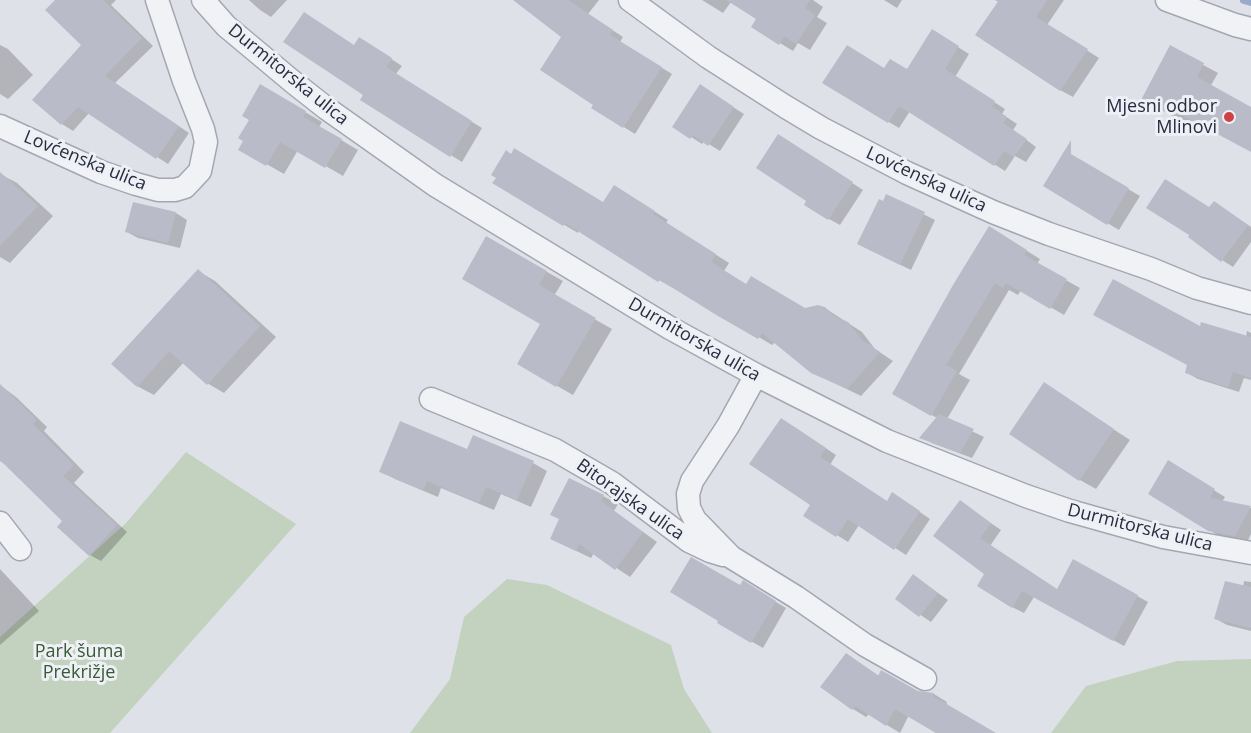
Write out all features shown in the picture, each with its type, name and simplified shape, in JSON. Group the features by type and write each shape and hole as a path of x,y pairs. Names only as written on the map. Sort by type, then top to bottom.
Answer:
{"street":[{"name":"Lovćenska ulica","path":"0,126 136,184 158,190 175,190 185,187 200,171 206,141 157,0"},
{"name":"Durmitorska ulica","path":"203,0 226,26 293,82 435,185 660,322 756,375 887,441 1037,500 1163,537 1251,553"},
{"name":"Lovćenska ulica","path":"630,0 708,57 786,107 907,173 993,212 1049,234 1151,269 1197,288 1251,303"},
{"path":"1167,0 1251,29"},
{"name":"Bitorajska ulica","path":"730,557 695,520 689,508 688,494 698,468 728,426 756,375"},
{"name":"Bitorajska ulica","path":"430,399 555,450 612,483 690,541 710,551 730,557 796,597 865,645 925,679"},
{"path":"0,523 20,549"}],"green space":[{"name":"Park šuma Prekrižje","path":"186,452 296,524 110,733 0,733 0,637 126,523"},
{"path":"507,579 547,585 671,645 684,689 712,733 410,733 450,679 464,617"},
{"path":"1251,659 1251,733 1051,733 1086,686 1177,661"}],"building":[{"path":"55,0 103,0 142,38 105,76 179,126 156,159 78,107 61,125 32,100 81,45 45,10"},
{"path":"513,0 568,0 613,30 610,35 662,67 623,128 591,108 593,105 540,70 561,37"},
{"path":"726,0 810,0 805,8 815,15 796,44 784,36 779,45 751,27 756,19"},
{"path":"999,0 1047,0 1036,17 1088,49 1060,91 975,35"},
{"path":"304,12 354,45 359,37 392,58 386,67 472,121 450,157 360,100 363,95 283,42"},
{"path":"932,29 959,46 945,69 995,101 992,106 1007,117 1003,123 1027,139 1014,157 1004,151 994,166 899,106 888,123 822,83 847,45 884,68 890,59 907,69"},
{"path":"1170,45 1204,63 1197,77 1251,107 1251,152 1178,113 1175,117 1141,100"},
{"path":"260,84 306,111 303,117 342,139 325,168 280,142 266,166 238,150 243,141 238,138 249,120 242,116"},
{"path":"700,84 734,107 708,146 693,135 690,139 672,127"},
{"path":"778,134 853,182 828,220 804,205 806,201 756,168"},
{"path":"1071,140 1071,154 1129,188 1107,225 1043,186"},
{"path":"514,148 603,202 614,185 655,211 653,214 716,254 711,262 746,284 751,276 805,308 818,305 825,307 834,316 848,322 861,339 880,352 847,389 811,373 762,333 758,339 660,280 658,282 565,223 563,226 492,183 496,178 491,175 506,150 511,154"},
{"path":"0,172 38,206 0,246"},
{"path":"1165,179 1209,207 1214,201 1248,225 1221,262 1188,237 1189,235 1146,208"},
{"path":"886,194 925,212 900,265 857,244 879,199 883,201"},
{"path":"133,202 176,212 168,243 125,232"},
{"path":"989,226 1027,250 1024,255 1067,279 1050,309 1006,283 1003,288 995,283 946,365 957,371 931,416 892,394"},
{"path":"486,236 547,271 539,285 596,318 556,387 517,364 540,324 462,279"},
{"path":"198,269 260,326 207,385 169,351 137,387 111,364"},
{"path":"1113,279 1200,326 1201,322 1251,337 1251,378 1233,372 1228,387 1185,373 1187,365 1093,315"},
{"path":"1044,382 1114,429 1079,481 1009,434"},
{"path":"0,384 37,420 33,424 74,465 63,476 117,525 89,556 57,527 62,521 0,460"},
{"path":"939,414 974,429 960,453 919,438"},
{"path":"781,418 826,448 820,457 887,501 892,492 920,511 894,550 848,519 836,537 803,516 810,505 749,464"},
{"path":"400,421 467,449 473,435 534,461 517,500 486,487 479,503 427,481 423,490 379,472"},
{"path":"1168,460 1215,489 1210,498 1251,506 1235,536 1208,531 1148,494"},
{"path":"569,478 604,495 601,501 643,532 615,570 579,544 576,551 550,539 559,519 550,515"},
{"path":"960,500 991,523 980,538 1057,589 1073,559 1138,595 1113,641 1022,591 1012,608 977,586 984,574 933,536"},
{"path":"691,557 740,585 743,580 776,601 751,643 670,592"},
{"path":"913,574 938,593 919,617 895,599"},
{"path":"1225,581 1251,587 1251,628 1214,619"},
{"path":"846,653 878,676 881,670 918,691 934,693 933,696 996,733 936,733 895,709 886,726 855,706 852,710 820,687"}],"waterway":[{"path":"1244,0 1251,2"}],"place":[{"name":"Mjesni odbor Mlinovi","path":"1229,117"}]}
